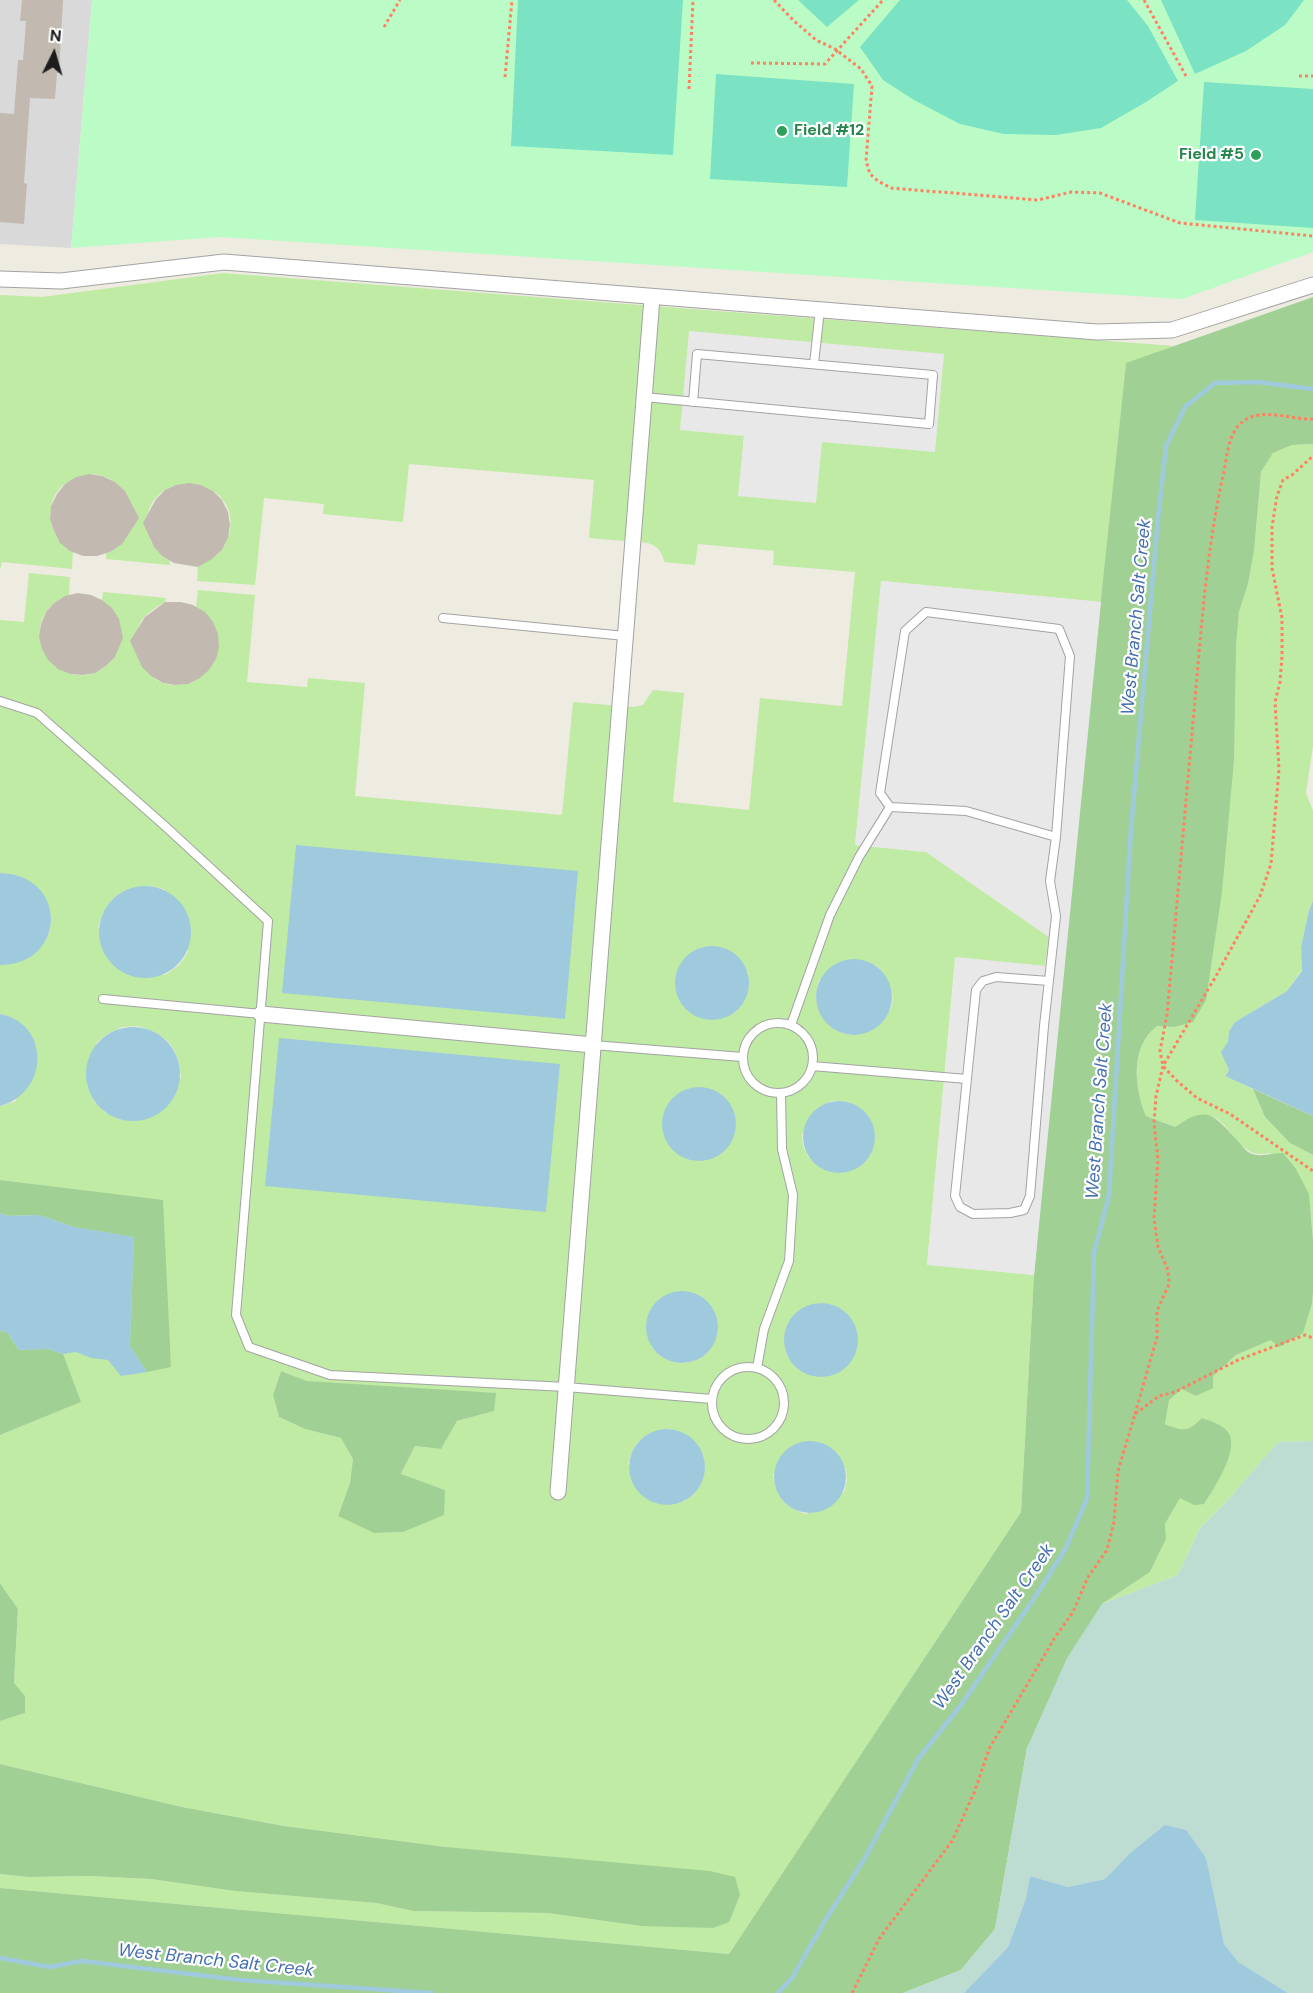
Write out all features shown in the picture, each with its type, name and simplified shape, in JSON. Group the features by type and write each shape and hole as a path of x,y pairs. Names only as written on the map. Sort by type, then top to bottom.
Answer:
{"street":[{"path":"0,279 61,280 224,262 1097,332 1172,330 1313,285"},
{"path":"558,1492 652,298"},
{"path":"261,1014 593,1044"}],"lane":[{"path":"814,364 820,309"},
{"path":"645,397 693,402 929,424 933,375 697,354 693,402"},
{"path":"890,807 880,793 905,631 926,612 1059,629 1070,656 1056,837 1050,881 1056,916 1030,1197 1024,1210 1010,1213 973,1214 960,1208 955,1196 976,990 983,981 996,977 1049,981"},
{"path":"443,618 625,636"},
{"path":"0,700 37,713 268,921 236,1315 249,1347 330,1375 566,1387 712,1399"},
{"path":"890,807 966,811 1056,837"},
{"path":"791,1025 830,915 859,857 890,807"},
{"path":"103,999 261,1014"},
{"path":"769,1023 791,1025 801,1031 813,1050 810,1073 803,1083 781,1094 769,1093 758,1088 749,1080 743,1069 742,1057 744,1046 750,1036 758,1028 769,1023"},
{"path":"593,1044 742,1057"},
{"path":"812,1066 967,1079"},
{"path":"757,1368 764,1329 789,1261 793,1195 782,1149 781,1094"},
{"path":"745,1367 757,1368 768,1373 782,1391 784,1402 782,1413 777,1424 769,1432 748,1439 736,1437 717,1422 712,1411 715,1387 733,1370 745,1367"}],"path":[{"path":"384,27 400,0"},
{"path":"505,77 512,0"},
{"path":"689,89 693,0"},
{"path":"774,0 816,40 837,51 861,69 872,86 866,161 870,174 891,188 1038,200 1071,192 1100,193 1180,223 1313,236"},
{"path":"751,63 825,64 883,0"},
{"path":"1144,0 1186,76"},
{"path":"1299,76 1313,76"},
{"path":"1313,419 1280,415 1256,416 1240,424 1230,437 1216,510 1204,600 1167,1015 1160,1051 1163,1066 1197,1098 1230,1114 1313,1171"},
{"path":"852,1993 879,1939 952,1840 974,1792 989,1749 1054,1639 1073,1612 1088,1577 1107,1550 1114,1522 1118,1471 1157,1337 1156,1311 1169,1284 1168,1270 1158,1246 1154,1218 1158,1160 1154,1123 1156,1096 1163,1066 1260,896 1271,864 1279,769 1275,702 1280,682 1282,656 1282,618 1272,568 1272,527 1277,496 1283,480 1313,456"},
{"path":"1135,1414 1159,1396 1175,1392 1238,1360 1305,1335 1313,1338"}],"shaded area":[{"path":"0,0 92,0 71,248 0,244"},
{"path":"689,331 944,354 935,452 822,442 816,503 738,496 744,436 680,430"},
{"path":"881,581 1101,602 1034,1275 927,1265 956,957 1045,966 1049,937 926,852 855,845"},
{"path":"296,845 578,871 565,1019 282,993"},
{"path":"0,873 23,878 39,888 48,903 51,920 48,936 38,951 22,961 0,965"},
{"path":"136,886 154,886 171,893 184,906 191,923 191,941 184,958 171,971 154,978 136,978 119,971 106,958 99,941 99,923 106,906 119,893"},
{"path":"1313,901 1313,1116 1225,1076 1229,1070 1221,1052 1228,1042 1229,1031 1235,1022 1287,991 1302,971 1301,947"},
{"path":"705,946 719,946 733,952 743,962 749,976 749,990 743,1004 733,1014 719,1020 705,1020 691,1014 681,1004 675,990 675,976 681,962 691,952"},
{"path":"854,959 868,962 881,970 889,983 892,997 889,1011 881,1024 868,1032 854,1035 840,1032 827,1024 819,1011 816,997 819,983 827,970 840,962"},
{"path":"0,1014 17,1020 28,1031 35,1044 38,1059 35,1074 28,1088 16,1099 0,1106"},
{"path":"133,1027 151,1030 166,1041 177,1056 180,1074 177,1092 166,1107 151,1118 133,1121 115,1118 100,1107 89,1092 86,1074 89,1056 100,1041 115,1030"},
{"path":"279,1038 560,1064 546,1212 265,1186"},
{"path":"706,1087 726,1097 734,1110 736,1124 734,1138 726,1151 713,1159 692,1161 672,1151 664,1138 662,1117 672,1097 685,1089"},
{"path":"846,1101 865,1111 873,1123 875,1137 873,1151 865,1163 853,1171 832,1173 813,1163 805,1151 803,1130 813,1111 825,1103"},
{"path":"0,1213 9,1216 39,1215 74,1227 134,1237 130,1346 147,1372 121,1376 108,1360 91,1358 76,1352 63,1354 48,1349 19,1350 7,1332 0,1331"},
{"path":"682,1291 696,1294 708,1301 715,1313 718,1327 715,1341 708,1353 696,1360 682,1363 668,1360 656,1353 649,1341 646,1327 649,1313 656,1301 668,1294"},
{"path":"821,1303 835,1306 847,1314 855,1326 858,1340 855,1354 847,1366 835,1374 821,1377 807,1374 795,1366 787,1354 784,1340 787,1326 795,1314 807,1306"},
{"path":"660,1429 674,1429 688,1435 699,1446 705,1460 702,1482 694,1494 674,1505 660,1505 646,1499 635,1488 629,1474 629,1460 635,1446 646,1435"},
{"path":"817,1441 836,1451 844,1463 846,1477 844,1491 836,1503 824,1511 803,1513 784,1503 776,1491 774,1470 784,1451 796,1443"},
{"path":"1313,1441 1313,1993 1288,1993 1237,1962 1224,1944 1215,1905 1128,1855 1105,1879 1068,1887 1030,1876 1026,1898 1008,1947 964,1993 903,1993 961,1970 995,1929 1027,1748 1067,1658 1102,1604 1178,1575 1200,1528 1229,1499 1278,1442"},
{"path":"1165,1825 1186,1830 1206,1858 1224,1944 1238,1962 1288,1993 964,1993 1008,1947 1026,1898 1030,1876 1068,1887 1105,1879 1128,1855"}],"green space":[{"path":"92,0 1313,0 1313,252 1182,299 220,237 71,248"},
{"path":"518,0 683,0 673,155 511,146"},
{"path":"798,0 859,0 827,27"},
{"path":"900,0 1127,0 1148,26 1178,81 1101,128 1056,135 1004,134 960,124 914,100 883,80 860,47"},
{"path":"1161,0 1304,0 1285,25 1246,51 1195,74"},
{"name":"Field #12","path":"716,74 854,84 847,187 710,179"},
{"name":"Field #5","path":"1204,82 1313,89 1313,228 1195,220"},
{"path":"223,273 1174,346 1126,364 1101,602 882,581 855,845 926,852 1049,937 1045,966 955,958 927,1264 1034,1275 1021,1512 729,1954 0,1888 0,1874 28,1877 90,1876 151,1879 235,1891 376,1903 413,1911 548,1913 641,1926 446,1847 284,1826 182,1807 0,1764 0,1721 25,1713 14,1683 18,1609 0,1583 0,1435 81,1402 7,1332 0,1331 0,1213 9,1216 39,1215 74,1227 163,1201 0,1180 0,1106 16,1101 4,1015 0,1014 0,965 22,960 38,950 48,936 51,920 48,904 38,889 22,878 0,873 0,620 24,622 29,573 70,577 69,595 58,600 46,612 40,628 45,655 67,673 83,675 98,671 110,662 118,649 121,633 116,617 102,600 103,592 166,598 165,602 150,612 140,623 136,636 139,654 145,668 163,683 174,685 197,678 216,659 196,607 198,590 255,595 247,682 307,687 308,678 365,683 355,796 562,815 573,702 633,707 643,705 653,690 684,693 673,802 749,810 760,698 842,706 855,572 773,565 774,551 698,544 695,565 664,562 659,550 648,543 589,538 594,480 409,464 403,522 323,514 324,504 264,498 255,585 197,581 198,567 221,551 226,544 230,530 229,512 221,498 208,489 192,484 176,486 162,492 151,505 147,523 149,535 160,554 170,561 170,565 106,559 106,553 122,544 125,491 108,478 96,475 65,484 59,489 52,503 52,526 60,542 73,552 72,569 2,562 0,570 0,295 42,297","holes":["944,354 821,442 739,496 744,436","149,886 164,889 188,952 179,965 165,975 98,928 110,902 130,889","704,947 731,954 741,961 749,975 678,969 695,951","876,965 888,980 893,999 889,1012 870,1027 863,1032 845,1034 834,1026 818,1005 816,992 819,980","137,1026 156,1033 164,1038 174,1050 178,1058 181,1078 106,1113 94,1101 87,1086 97,1042 122,1027","831,1101 848,1103 862,1110 874,1131 875,1140 809,1158 803,1146 802,1134","820,1303 842,1310 857,1339 856,1351 851,1361 787,1356 785,1337 790,1321 795,1315","718,1330 707,1352 699,1358 680,1363 660,1355 651,1346","281,1371 307,1381 494,1411 457,1421 441,1449 415,1446 401,1475 445,1490 403,1532 375,1533 338,1516 350,1483 353,1459 341,1438 305,1429 279,1417 273,1395","670,1429 684,1434 701,1450 704,1461 701,1482 694,1493 683,1502 628,1464 638,1443 654,1433","846,1468 847,1481 844,1492 807,1514 788,1505 776,1489 773,1474"]},
{"path":"1313,297 1313,444 1292,445 1273,453 1261,472 1254,551 1248,584 1239,612 1236,647 1234,760 1222,892 1206,1000 1193,1022 1174,1027 1157,1026 1142,1045 1137,1068 1139,1093 1146,1116 1175,1127 1195,1116 1203,1114 1209,1116 1222,1124 1248,1152 1258,1155 1283,1153 1296,1169 1309,1194 1313,1240 1312,1303 1303,1333 1279,1347 1271,1340 1236,1355 1213,1376 1213,1388 1196,1396 1182,1389 1169,1400 1165,1424 1185,1429 1202,1418 1219,1425 1227,1431 1231,1438 1229,1457 1204,1504 1194,1505 1180,1498 1165,1524 1166,1539 1150,1572 1102,1604 1027,1748 995,1929 961,1970 903,1993 0,1993 0,1888 729,1954 1021,1512 1034,1275 1062,967 1126,363"},
{"path":"1313,444 1313,746 1306,793 1313,811 1313,901 1301,947 1302,970 1287,991 1235,1022 1229,1031 1229,1070 1225,1075 1253,1089 1265,1117 1290,1143 1313,1155 1313,1240 1309,1194 1270,1153 1255,1153 1244,1148 1219,1120 1208,1115 1194,1117 1175,1127 1146,1116 1139,1092 1137,1068 1138,1056 1148,1035 1157,1026 1174,1027 1236,647 1239,612 1248,584 1254,551 1261,472 1273,453 1292,445"},
{"path":"1253,1089 1313,1116 1313,1155 1290,1143 1265,1117"},
{"path":"0,1180 163,1200 171,1367 147,1372 130,1346 134,1237 74,1227 39,1215 9,1216 0,1213"},
{"path":"1313,1293 1313,1441 1278,1442 1229,1499 1200,1528 1178,1575 1102,1604 1150,1572 1166,1539 1165,1524 1180,1497 1193,1427 1182,1431 1165,1424 1169,1400 1182,1389 1213,1376 1236,1355 1271,1340 1312,1303"},
{"path":"0,1331 7,1332 19,1350 48,1349 63,1354 81,1402 0,1435"},
{"path":"281,1371 307,1381 496,1393 494,1411 457,1421 441,1449 415,1446 401,1474 445,1490 444,1515 403,1532 374,1533 338,1516 350,1483 353,1459 341,1438 305,1429 279,1417 273,1395"},
{"path":"0,1583 18,1609 14,1683 25,1696 25,1713 0,1721"},
{"path":"0,1764 182,1807 284,1826 446,1847 710,1871 735,1877 740,1895 729,1922 713,1928 641,1926 548,1913 413,1911 376,1903 235,1891 151,1879 90,1876 28,1877 0,1874"}],"building":[{"path":"22,0 63,0 59,73 57,73 55,99 30,98 24,183 27,184 24,224 0,222 0,113 14,114 18,60 23,60 26,21 20,21"},
{"path":"89,474 102,476 115,482 125,491 139,518 122,544 110,552 97,556 83,556 70,551 60,543 50,519 51,506 65,484 76,477"},
{"path":"189,483 201,485 213,491 222,500 228,512 230,525 228,538 222,550 198,567 174,563 162,556 154,547 143,523 156,499 165,490"},
{"path":"78,593 91,595 112,608 119,619 123,638 115,657 106,666 95,673 83,675 70,674 58,669 48,660 39,637 46,612 65,596"},
{"path":"165,602 193,605 205,612 213,622 218,634 219,647 216,659 209,670 188,684 163,683 151,676 142,667 130,641 145,617"}],"waterway":[{"name":"West Branch Salt Creek","path":"778,1993 792,1978 865,1858 918,1759 961,1705 1066,1548 1087,1498 1094,1253 1109,1195 1131,829 1166,446 1185,407 1215,383 1257,382 1313,389"},
{"name":"West Branch Salt Creek","path":"0,1958 50,1967 82,1961 240,1980 432,1993"}],"place":[{"name":"Field #12","path":"782,131"},
{"name":"Field #5","path":"1256,155"}]}
